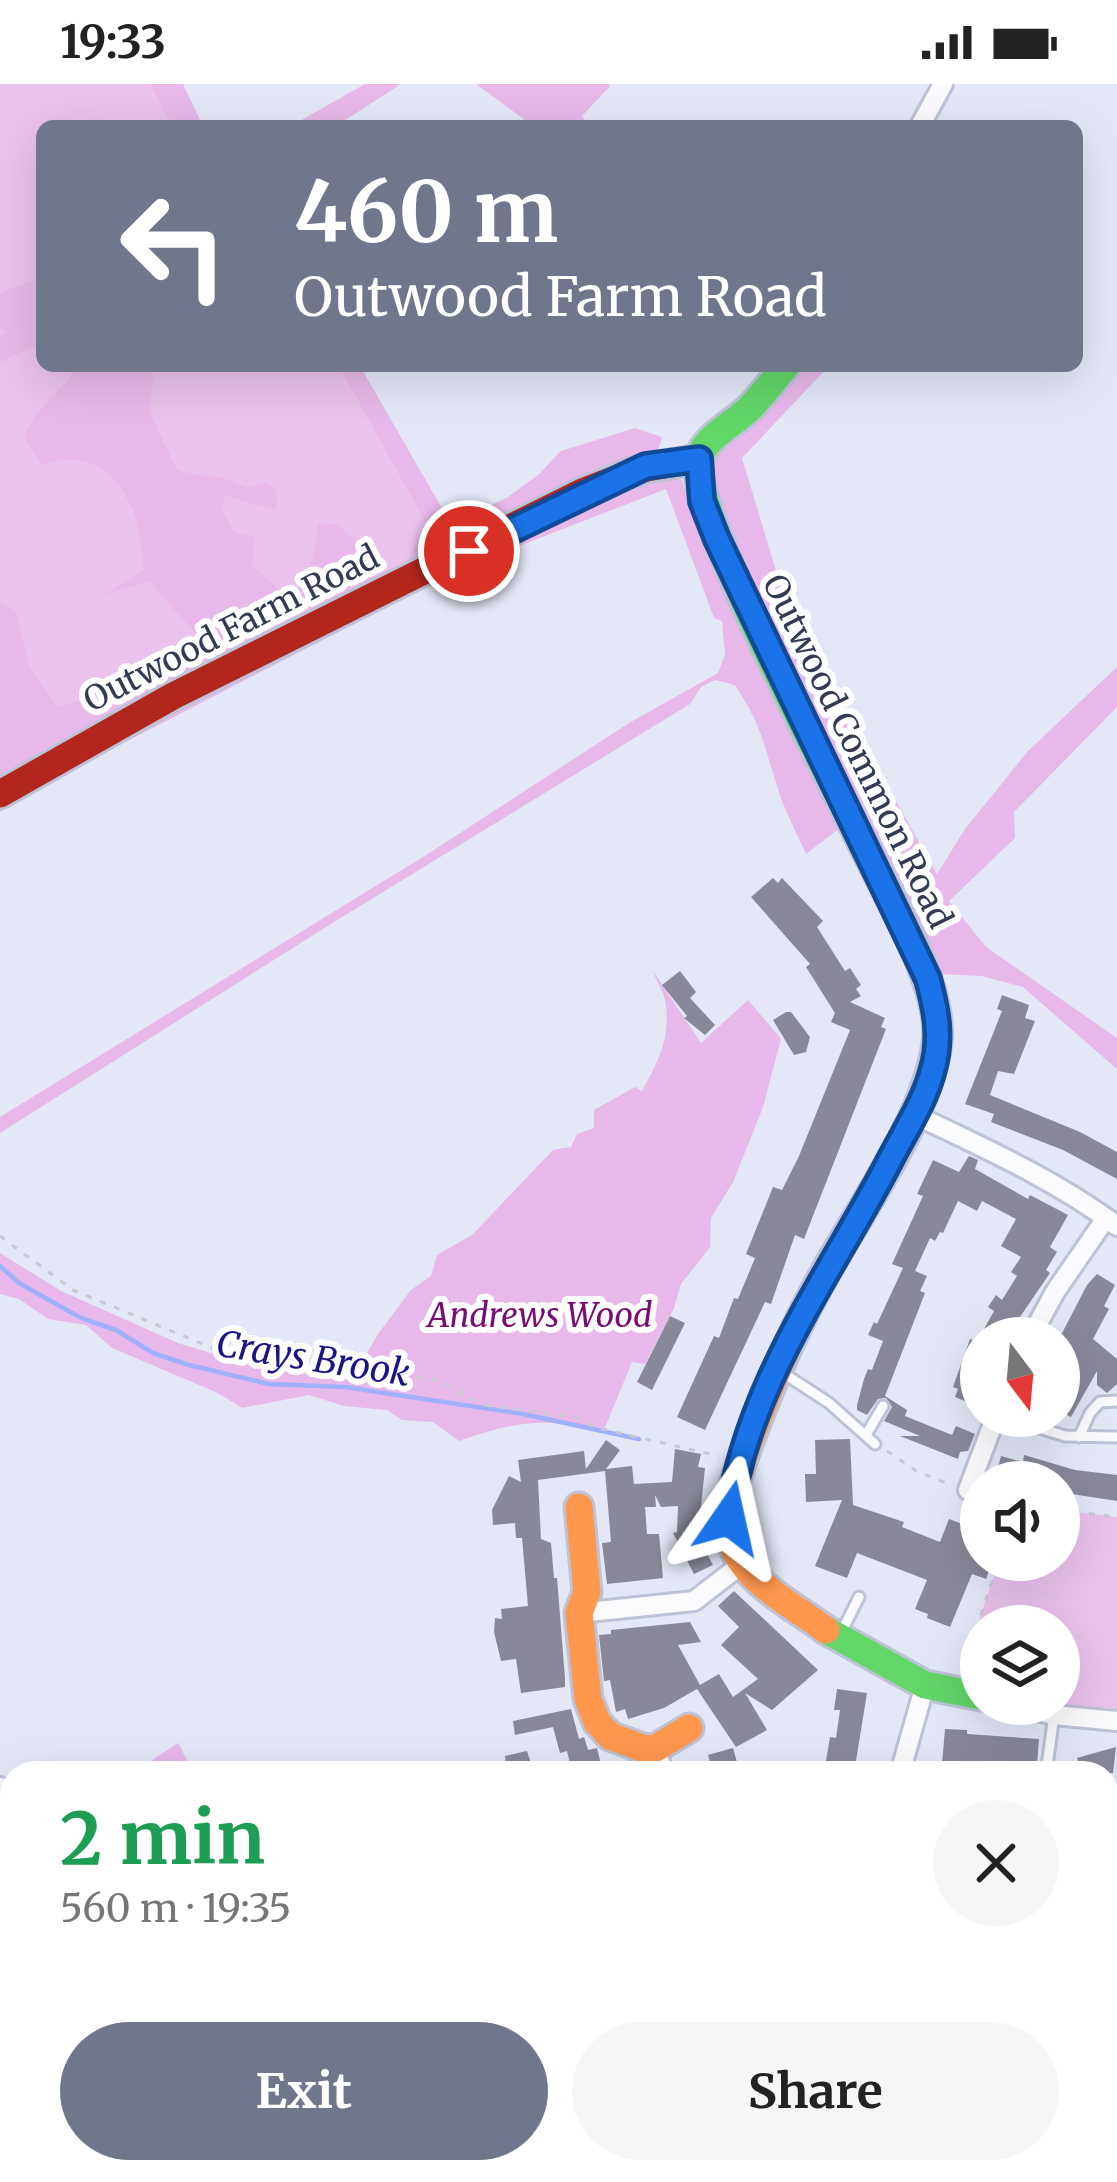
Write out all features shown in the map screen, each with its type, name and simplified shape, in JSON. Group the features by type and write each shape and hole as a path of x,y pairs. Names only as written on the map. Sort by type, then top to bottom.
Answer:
{"street":[{"path":"923,120 943,84"},
{"path":"699,459 715,436 747,411 781,372"},
{"name":"Outwood Farm Road","path":"0,794 60,756 196,685 552,508 646,466 699,459"},
{"name":"Outwood Common Road","path":"699,459 702,501 717,539 928,979 937,1015 938,1041 927,1088 820,1282 741,1459 729,1518 742,1564"},
{"path":"913,1114 1029,1169 1112,1222 1055,1292 1041,1317"},
{"path":"579,1507 586,1592 579,1613 588,1700 597,1722 610,1736 660,1761 689,1728"},
{"path":"579,1613 694,1601 742,1564 781,1599 838,1637 925,1685 960,1691"},
{"path":"903,1761 925,1685"},
{"path":"1080,1717 1117,1721"}],"lane":[{"path":"777,1370 803,1383 871,1440 883,1406"},
{"path":"1080,1435 1100,1402 1117,1401"},
{"path":"1080,1437 1117,1437"},
{"path":"838,1637 859,1597"},
{"path":"1048,1761 1053,1725"}],"path":[{"path":"0,1236 73,1290 246,1362 382,1380 418,1377 442,1382 483,1406 575,1417 594,1426 741,1459"},
{"path":"871,1440 918,1472 960,1487"},
{"path":"1080,1513 1117,1517"}],"shaded area":[{"path":"0,84 164,84 168,120 36,120 36,282 0,300"},
{"path":"36,300 36,372 341,372 442,550 0,794 0,312"},
{"path":"1080,1513 1117,1517 1117,1721 1080,1715 1080,1605 984,1605 992,1581 1080,1581"}],"green space":[{"path":"150,84 183,84 200,120 169,120"},
{"path":"365,84 401,84 345,120 302,120"},
{"path":"476,84 610,86 582,116 584,120 525,120"},
{"path":"36,279 36,346 0,362 0,336 7,331 0,328 0,293"},
{"path":"150,372 150,413 177,470 245,488 265,482 277,491 276,511 225,495 222,511 234,532 255,537 252,565 289,598 311,564 318,523 339,525 397,584 642,474 677,469 758,669 840,828 806,854 752,715 735,685 715,680 701,687 690,704 0,1133 0,1117 431,852 629,723 718,673 725,655 722,621 714,618 666,489 460,569 29,792 0,812 0,603 16,611 29,665 57,706 118,693 197,654 194,632 149,581 104,595 143,570 137,524 119,485 87,462 41,465 25,437 39,411 72,375"},
{"path":"341,372 363,372 451,524 508,497 561,451 635,428 662,437 654,465 409,577 412,552 433,535"},
{"path":"791,372 823,372 742,458 780,584 937,874 965,829 1028,751 1117,667 1117,707 1014,812 1015,838 949,901 986,947 1117,1038 1117,1069 1023,987 982,976 936,974 896,898 720,515 711,467 716,444"},
{"name":"Andrews Wood","path":"653,971 701,1043 748,1000 781,1039 763,1107 733,1182 711,1218 710,1247 681,1284 645,1364 632,1362 604,1430 530,1423 459,1441 433,1422 402,1420 387,1410 344,1406 309,1395 242,1408 112,1348 86,1325 48,1319 19,1299 0,1294 0,1253 61,1291 178,1343 257,1367 351,1380 411,1290 431,1276 437,1255 472,1235 553,1150 571,1147 577,1134 594,1128 594,1110 635,1087 642,1091 659,1057 667,1022 664,996"},
{"path":"178,1743 188,1761 151,1761"}],"building":[{"path":"773,878 778,883 782,878 823,921 817,927 845,971 850,968 861,985 856,989 861,996 850,1002 885,1018 881,1027 886,1029 804,1239 795,1235 771,1304 765,1302 705,1430 677,1417 714,1336 719,1338 734,1298 738,1299 755,1258 746,1254 773,1187 782,1190 799,1156 850,1030 831,1022 835,1013 806,967 810,964 751,897"},
{"path":"680,971 696,992 690,998 715,1025 705,1035 684,1018 687,1016 662,985"},
{"path":"1002,995 1029,1005 1025,1018 1035,1021 1014,1074 998,1071 990,1095 1117,1152 1117,1179 1063,1150 991,1122 994,1114 965,1104 1002,1011 997,1009"},
{"path":"791,1012 810,1037 806,1052 794,1055 773,1020"},
{"path":"969,1156 978,1160 975,1169 1068,1215 1050,1247 1057,1252 1046,1270 1050,1273 1020,1317 991,1317 994,1311 988,1307 996,1295 1002,1300 1017,1276 1011,1272 1021,1257 1001,1246 1016,1219 982,1201 977,1211 958,1201 943,1233 935,1241 930,1238 915,1271 927,1276 920,1291 925,1293 885,1396 907,1410 905,1416 952,1435 956,1426 960,1437 974,1437 958,1459 900,1436 920,1436 884,1421 892,1407 886,1398 878,1399 867,1415 857,1405 883,1341 868,1335 903,1268 892,1264 923,1196 917,1194 933,1160 959,1172"},
{"path":"1097,1274 1115,1285 1093,1339 1117,1359 1117,1384 1107,1393 1097,1385 1097,1371 1080,1401 1080,1317 1070,1317"},
{"path":"670,1316 685,1323 652,1390 637,1382"},
{"path":"960,1367 960,1399 953,1387"},
{"path":"850,1439 853,1505 904,1522 902,1527 940,1542 949,1519 960,1523 960,1581 969,1581 950,1627 915,1609 927,1580 857,1553 847,1578 815,1566 842,1500 806,1502 805,1474 816,1474 815,1440"},
{"path":"606,1440 620,1450 606,1469 632,1466 634,1484 672,1482 675,1449 701,1454 698,1467 705,1468 699,1525 701,1542 713,1565 694,1574 673,1533 677,1532 678,1506 661,1507 655,1495 656,1507 645,1507 647,1534 659,1534 663,1578 607,1584 602,1543 611,1542 605,1471 538,1480 541,1539 551,1543 557,1578 565,1687 521,1693 516,1659 501,1661 494,1632 495,1618 502,1619 501,1609 528,1606 522,1538 516,1538 515,1523 493,1525 492,1510 509,1476 521,1482 518,1460 584,1451 586,1469"},
{"path":"1080,1471 1117,1475 1117,1501 1080,1495"},
{"path":"734,1591 818,1670 772,1710 745,1693 767,1730 736,1747 697,1689 664,1708 628,1719 625,1709 616,1712 610,1680 604,1681 599,1635 611,1634 611,1630 690,1622 701,1642 678,1645 700,1685 719,1674 733,1697 758,1679 721,1645 739,1627 718,1606"},
{"path":"837,1689 867,1693 856,1761 826,1761 830,1737 836,1738 840,1710 834,1710"},
{"path":"571,1709 579,1739 584,1737 588,1750 597,1748 600,1761 569,1761 567,1751 560,1753 553,1727 515,1735 513,1721"},
{"path":"945,1729 1039,1739 1037,1761 942,1761"},
{"path":"1116,1747 1114,1761 1077,1758"},
{"path":"733,1748 737,1761 710,1761 708,1755"},
{"path":"527,1751 530,1761 506,1761 505,1756"}],"waterway":[{"name":"Crays Brook","path":"0,1266 19,1283 81,1318 189,1365 269,1384 345,1387 523,1414 639,1439"}],"traffic: fast":[{"path":"781,372 750,408 707,444 699,460 701,487 737,583 857,832"},
{"path":"826,1630 925,1685 960,1692"}],"traffic: slow":[{"path":"826,1630 756,1578 736,1552 728,1524 742,1462 782,1358 906,1133 931,1072 937,1043 937,1020 922,965 857,832"},
{"path":"579,1507 587,1592 579,1613 588,1699 597,1722 610,1736 645,1749 656,1748 689,1728"}],"traffic: jam":[{"path":"0,794 173,696 582,492 641,469 699,459"}],"route":[{"path":"469,551 646,466 699,459 702,501 717,539 928,979 938,1041 927,1088 820,1282 770,1386 734,1481 729,1518"}]}
